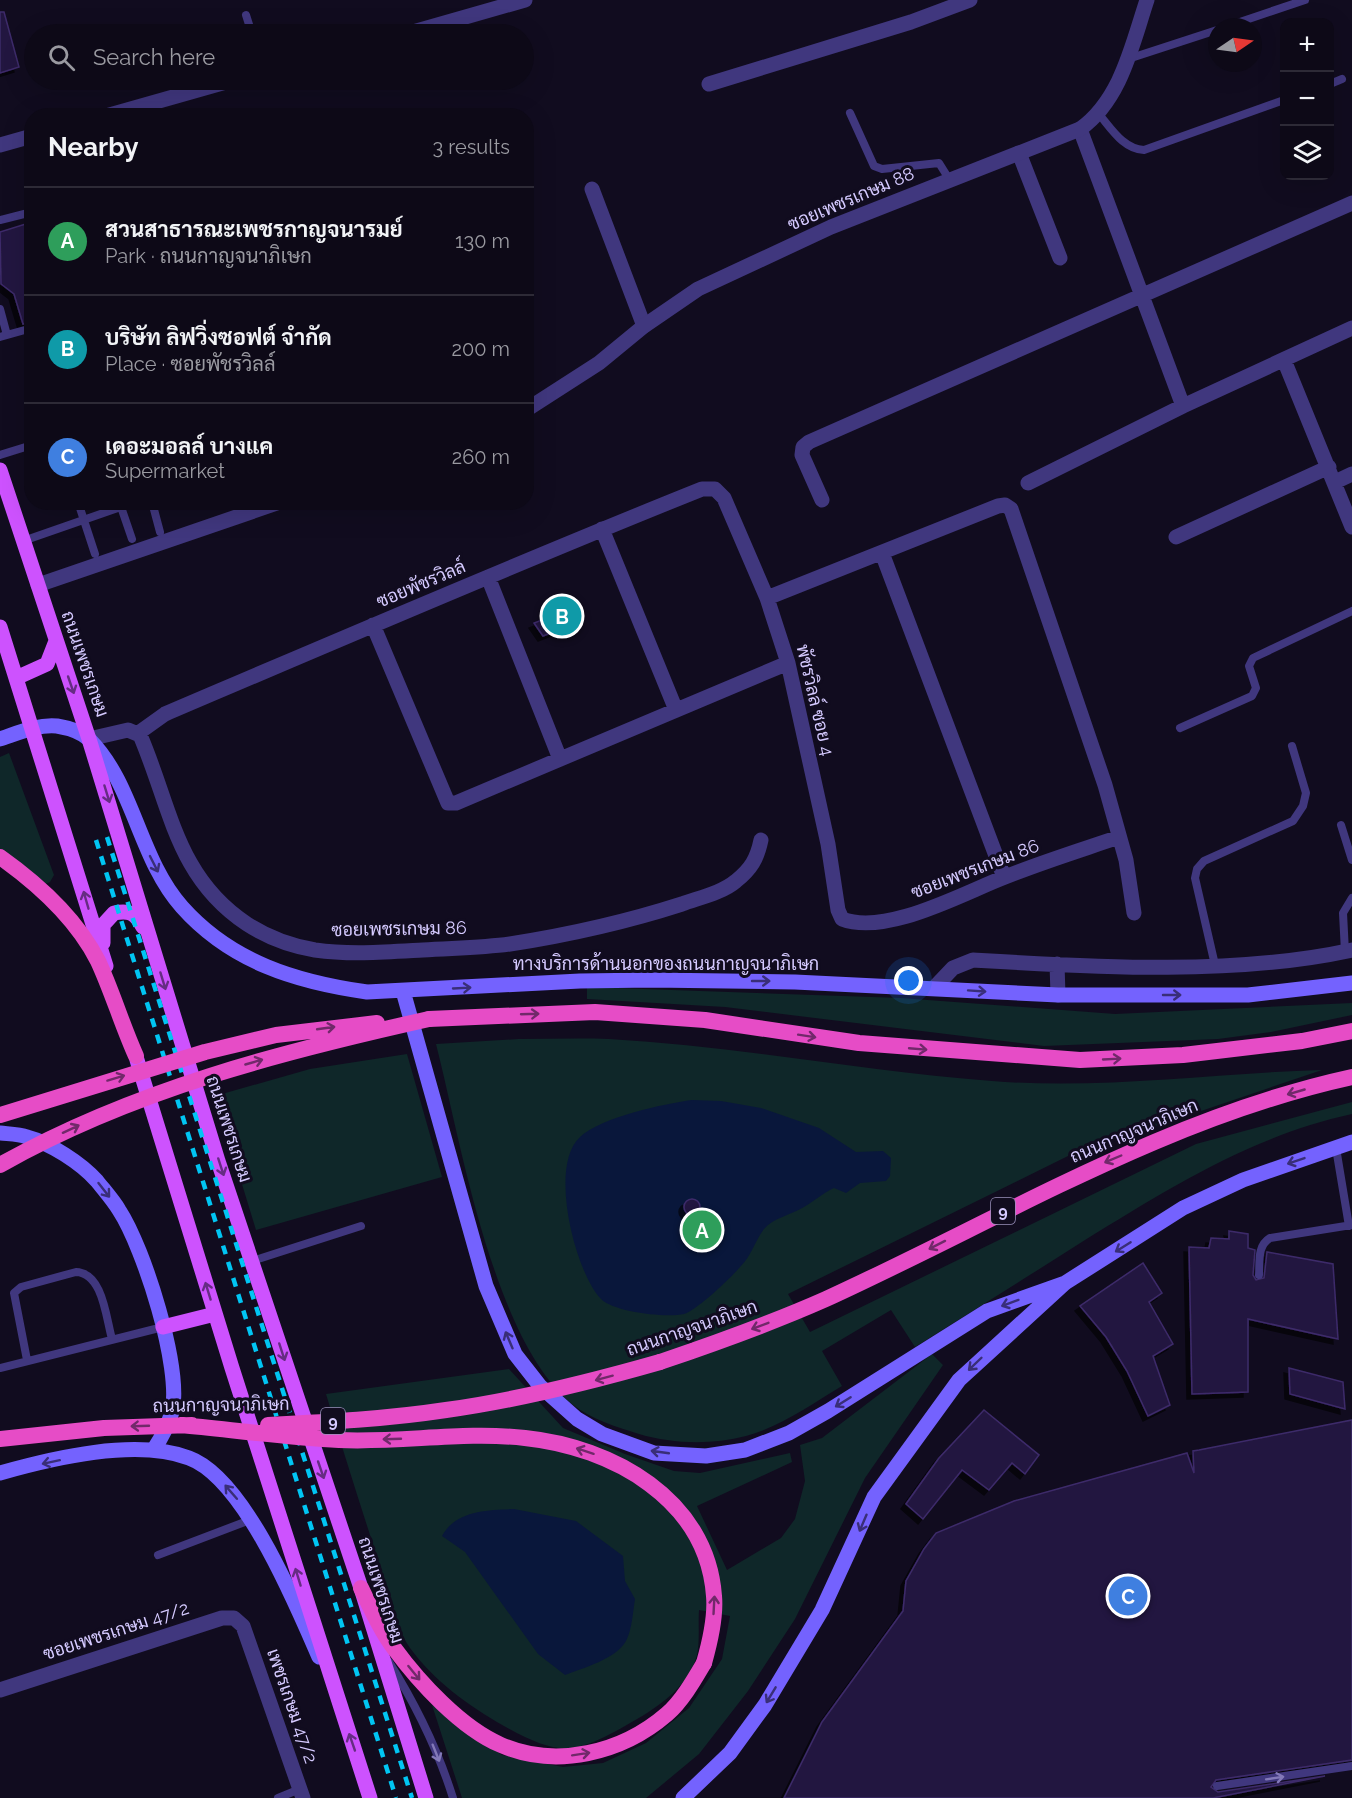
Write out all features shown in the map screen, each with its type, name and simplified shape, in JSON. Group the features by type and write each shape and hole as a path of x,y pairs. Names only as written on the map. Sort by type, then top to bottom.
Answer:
{"highway":[{"path":"0,857 31,879 68,916 97,960 136,1056"},
{"path":"0,1115 119,1076 276,1035 357,1024 429,1019 595,1012 705,1020 859,1043 1080,1060 1183,1055 1302,1041 1352,1031"},
{"path":"0,1165 96,1117 210,1075 429,1019"},
{"name":"ถนนกาญจนาภิเษก","path":"0,1439 93,1429 309,1423 446,1410 595,1380 660,1362 768,1324 825,1299 1084,1172 1172,1134 1260,1102 1352,1077"},
{"path":"181,1425 340,1440 524,1437 590,1452 620,1464 649,1481 675,1506 695,1534 708,1562 714,1597 711,1634 704,1663 668,1713 640,1733 610,1748 580,1756 540,1756 501,1745 461,1719 422,1683 392,1646 361,1588"}],"main road":[{"name":"ถนนเพชรเกษม","path":"0,470 89,739 149,938 252,1261 361,1588 426,1798"},
{"path":"0,627 215,1314 370,1798"},
{"path":"16,678 47,664 56,641"},
{"path":"0,739 33,728 56,726 76,731 89,739"},
{"name":"ทางบริการด้านนอกของถนนกาญจนาภิเษก","path":"89,739 115,776 142,839 166,886 180,905 209,934 255,964 333,987 368,992 529,983 640,980 795,982 1058,995 1248,995 1352,983"},
{"path":"102,955 103,925 114,913 131,912 137,916 149,938"},
{"path":"403,991 486,1286 515,1354 547,1392 577,1419 602,1434 654,1453 706,1456 745,1450 789,1433 828,1411 987,1311 1065,1283"},
{"path":"0,1133 28,1137 64,1155 95,1179 120,1211 140,1254 163,1327 174,1380 172,1411 163,1436 154,1449"},
{"path":"683,1798 730,1753 765,1705 822,1610 874,1497 959,1380 1065,1283 1184,1208 1243,1180 1352,1142"},
{"path":"163,1327 215,1314"},
{"path":"0,1473 65,1458 154,1449 190,1458 214,1473 236,1497 250,1520 301,1617 335,1693"}],"street":[{"path":"441,24 525,0"},
{"path":"710,84 911,22 970,0"},
{"name":"ซอยเพชรเกษม 88","path":"534,406 599,363 644,326 698,289 831,227 1080,129 1107,104 1127,60 1147,0"},
{"path":"134,108 198,90"},
{"path":"1080,129 1183,406"},
{"path":"0,145 24,138"},
{"path":"1018,153 1060,258"},
{"path":"592,189 644,326"},
{"path":"822,500 802,455 804,447 809,442 1352,203"},
{"path":"1028,483 1183,406 1352,328"},
{"path":"1284,360 1352,526"},
{"path":"1176,537 1332,475 1352,474"},
{"name":"ซอยพัชรวิลล์","path":"137,734 165,714 602,529 702,489 715,489 724,498"},
{"name":"พัชรวิลล์ ซอย 4","path":"724,498 767,598 788,663 828,844 838,910 842,919"},
{"path":"767,598 998,506 1005,505 1011,509 1105,785 1126,860 1134,913"},
{"path":"38,585 257,510"},
{"path":"602,529 676,710"},
{"path":"882,553 1004,877"},
{"path":"488,577 560,759"},
{"path":"374,625 448,803 456,803 788,663"},
{"path":"89,739 128,730 137,734"},
{"name":"ซอยเพชรเกษม 86","path":"137,734 144,745 179,843 198,878 222,906 250,926 279,940 314,950 391,952 508,944 618,923 701,898 734,883 757,860 761,840"},
{"name":"ซอยเพชรเกษม 86","path":"842,919 865,922 906,916 1004,877 1119,837"},
{"path":"934,988 953,968 973,960 1057,964 1215,965 1270,962 1348,951"},
{"path":"1057,964 1058,995"},
{"name":"ซอยเพชรเกษม 47/2","path":"0,1690 222,1618 234,1618 243,1626"},
{"name":"เพชรเกษม 47/2","path":"243,1626 302,1794"}],"lane":[{"path":"1252,18 1305,0"},
{"path":"246,15 249,24"},
{"path":"1127,60 1208,33"},
{"path":"1334,82 1342,79"},
{"path":"1098,113 1120,139 1135,149 1144,150 1280,101"},
{"path":"850,113 874,166 882,169 939,163 949,179"},
{"path":"0,220 24,214"},
{"path":"0,309 3,336 24,330"},
{"path":"0,455 24,448"},
{"path":"80,510 95,554"},
{"path":"23,541 108,510"},
{"path":"123,510 132,538"},
{"path":"154,510 160,532"},
{"path":"1180,728 1252,696 1256,688 1250,666 1252,658 1352,611"},
{"path":"1215,965 1195,878 1197,869 1204,861 1293,821 1303,806 1306,793 1292,746"},
{"path":"1341,825 1352,860"},
{"path":"1348,951 1343,914 1352,898"},
{"path":"1259,1275 1260,1250 1263,1243 1270,1238 1351,1225 1336,1148"},
{"path":"252,1261 361,1226"},
{"path":"27,1360 15,1293 21,1287 76,1272 84,1272 95,1281 112,1340"},
{"path":"0,1368 163,1327"},
{"path":"158,1555 250,1520"},
{"path":"379,1646 408,1693 432,1742 453,1798"},
{"path":"1217,1786 1352,1766"},
{"path":"278,1798 302,1794"}],"green space":[{"path":"9,753 54,875 50,882 43,885 0,853 0,757"},
{"path":"587,987 901,998 1115,1014 1352,1003 1352,1015 1271,1032 1218,1039 1044,1046 725,1007 587,999"},
{"path":"519,1039 657,1042 944,1077 1033,1083 1074,1084 1322,1070 1068,1156 788,1294 810,1332 1196,1144 1352,1102 1352,1114 1281,1135 1213,1165 1117,1221 915,1347 891,1310 822,1351 842,1386 783,1421 759,1432 733,1439 706,1442 679,1441 639,1434 595,1418 572,1404 544,1374 521,1335 501,1288 469,1184 436,1044"},
{"path":"407,1054 442,1177 256,1230 215,1096 310,1069"},
{"path":"932,1354 943,1365 865,1478 795,1619 748,1691 699,1754 646,1798 462,1798 432,1705 502,1755 563,1767 603,1763 646,1743 689,1708 722,1659 730,1616 699,1610 697,1655 686,1678 668,1697 636,1720 607,1736 577,1747 552,1747 522,1736 478,1710 441,1682 419,1660 404,1639 326,1394 509,1369 563,1428 625,1454 674,1471 700,1473 790,1453 792,1462 697,1506 727,1570 781,1538 795,1519 805,1481 800,1445 822,1438"}],"water":[{"path":"692,1100 721,1101 761,1108 819,1128 856,1152 883,1151 891,1158 890,1176 886,1181 860,1183 846,1193 834,1188 804,1207 772,1222 759,1236 748,1257 737,1271 708,1298 684,1314 640,1313 608,1304 601,1299 591,1285 574,1244 566,1194 566,1171 571,1151 580,1137 603,1123 650,1108"},
{"path":"514,1509 576,1521 623,1556 625,1581 635,1599 628,1637 615,1653 565,1675 538,1654 465,1552 442,1536 448,1527 464,1516 483,1511"}],"building":[{"path":"0,12 4,12 19,67 0,73"},
{"path":"24,224 24,324 14,294 1,284 0,232"},
{"path":"570,609 576,623 543,636 534,623"},
{"path":"689,1199 695,1199 700,1207 698,1213 689,1215 684,1210 684,1204"},
{"path":"1229,1231 1248,1234 1248,1248 1255,1250 1253,1275 1256,1280 1264,1278 1267,1252 1333,1264 1338,1339 1248,1319 1248,1392 1192,1394 1189,1247 1209,1248 1211,1238 1229,1239"},
{"path":"1143,1263 1162,1293 1149,1302 1173,1344 1153,1356 1170,1405 1148,1416 1127,1371 1106,1337 1080,1306"},
{"path":"1289,1368 1343,1382 1345,1409 1290,1394"},
{"path":"984,1410 1039,1455 1025,1474 1012,1463 989,1490 962,1470 923,1519 906,1504 939,1458"},
{"path":"1352,1420 1352,1760 1216,1780 1211,1787 1218,1792 1325,1776 1213,1798 784,1798 822,1722 903,1611 906,1581 936,1533 1014,1501 1187,1453 1194,1473 1193,1451"}],"railway":[{"path":"107,837 412,1798"},
{"path":"96,840 396,1798"}],"place":[{"name":"บริษัท ลิฟวิ่งซอฟต์ จำกัด","path":"562,616"},
{"name":"สวนสาธารณะเพชรกาญจนารมย์","path":"702,1230"},
{"name":"เดอะมอลล์ บางแค","path":"1128,1596"}]}
